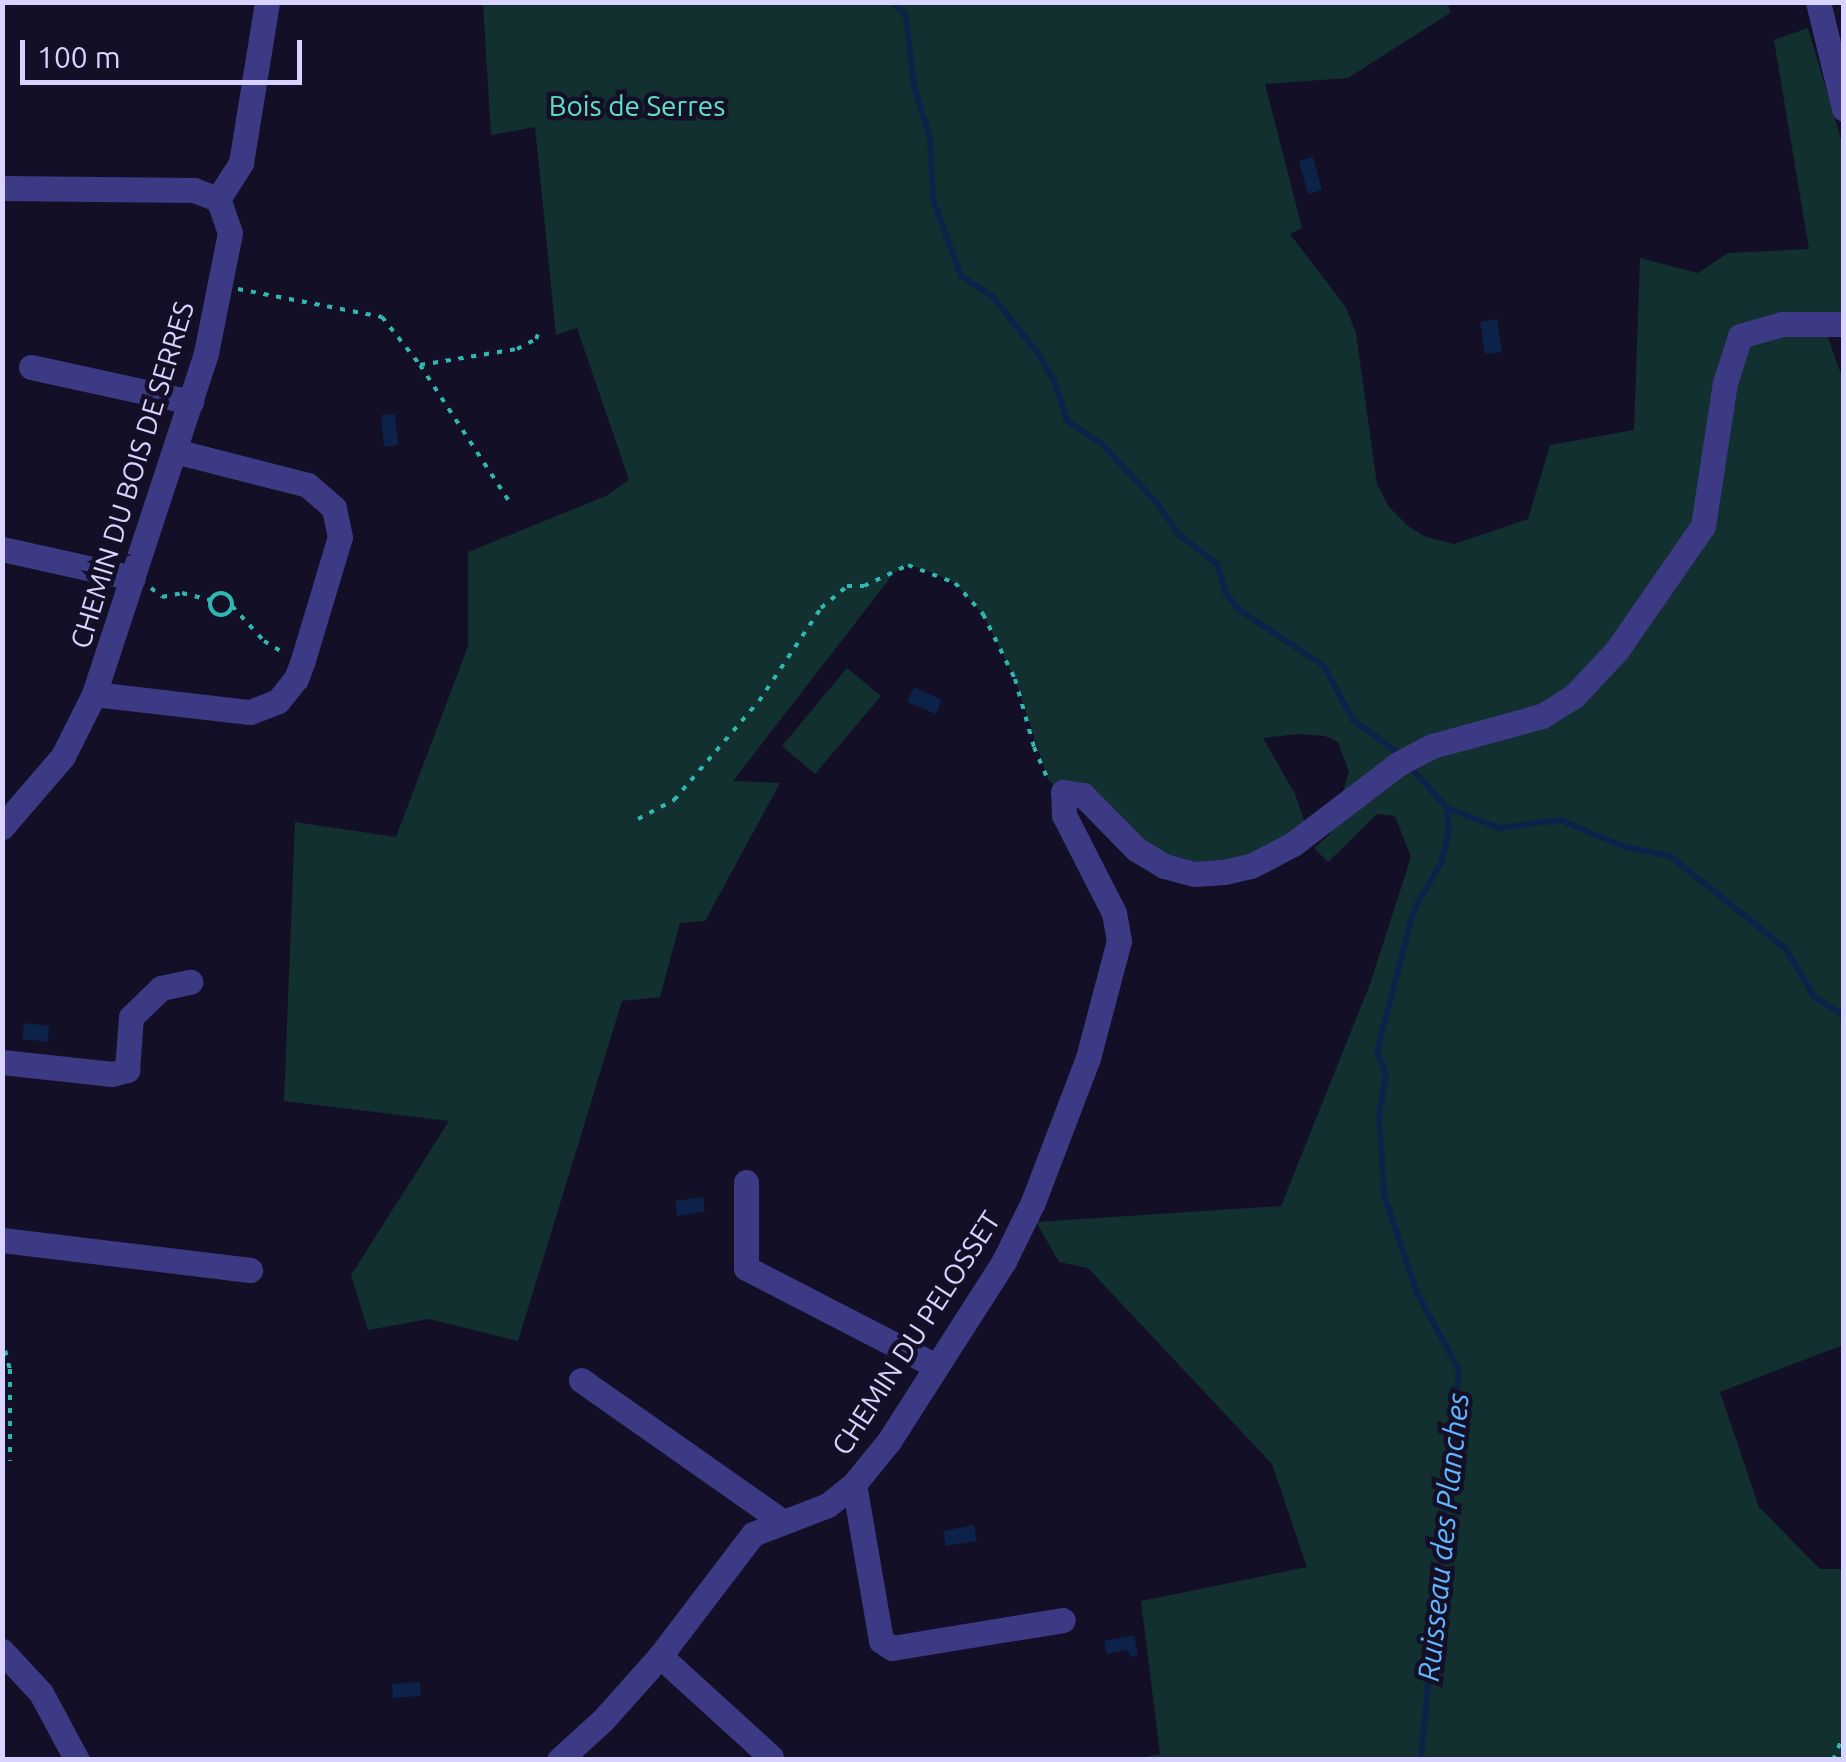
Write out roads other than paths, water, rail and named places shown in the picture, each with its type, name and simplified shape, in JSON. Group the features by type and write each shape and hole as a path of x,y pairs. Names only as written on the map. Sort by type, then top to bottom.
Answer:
{"street":[{"path":"2,188 194,190 218,198 241,162 267,2"},
{"path":"1818,2 1844,109"},
{"name":"CHEMIN DU BOIS DE SERRES","path":"2,827 63,756 94,694 137,580 192,402 220,286 230,233 218,198"},
{"name":"CHEMIN DU PELOSSET","path":"559,1760 603,1720 660,1656 739,1547 780,1520 828,1505 854,1484 889,1441 1004,1261 1033,1202 1088,1058 1119,941 1114,912 1064,815 1062,794 1070,790 1083,795 1136,849 1164,866 1207,875 1270,858 1309,834 1404,761 1448,740 1542,716 1574,696 1617,650 1703,526 1724,382 1740,336 1782,324 1844,324"},
{"path":"31,368 192,402"},
{"path":"94,694 250,712 278,702 296,679 340,537 334,508 308,485 175,451"},
{"path":"2,549 137,580"},
{"path":"2,1062 112,1074 127,1070 131,1017 160,988 190,982"},
{"path":"746,1182 746,1268 936,1366"},
{"path":"2,1240 250,1270"},
{"path":"581,1380 780,1520"},
{"path":"854,1484 881,1641 892,1648 1063,1620"},
{"path":"2,1651 41,1693 78,1760"},
{"path":"660,1656 771,1757"}],"water":[{"path":"1313,157 1322,190 1308,194 1299,161"},
{"path":"1497,319 1502,352 1485,354 1480,322"},
{"path":"395,414 398,445 384,447 381,415"},
{"path":"914,687 942,700 936,714 907,702"},
{"path":"24,1023 49,1026 48,1042 22,1039"},
{"path":"703,1197 705,1211 677,1216 675,1201"},
{"path":"974,1525 977,1541 946,1546 943,1531"},
{"path":"1134,1635 1138,1655 1130,1657 1128,1650 1107,1654 1104,1641"},
{"path":"420,1682 421,1696 393,1698 392,1684"}],"waterway":[{"name":"Ruisseau des Planches","path":"893,2 906,15 914,87 930,137 933,199 961,276 992,296 1037,352 1054,380 1067,421 1102,444 1158,504 1178,534 1217,564 1226,594 1238,609 1324,666 1353,720 1400,754"},
{"name":"Ruisseau des Planches","path":"1408,764 1447,808 1449,831 1441,863 1414,909 1377,1051 1386,1074 1379,1115 1384,1195 1417,1293 1459,1370 1421,1760"},
{"path":"1447,808 1499,828 1560,820 1625,847 1670,856 1786,949 1815,998 1843,1014"}],"park label":[{"name":"Bois de Serres","path":"637,106"}]}
